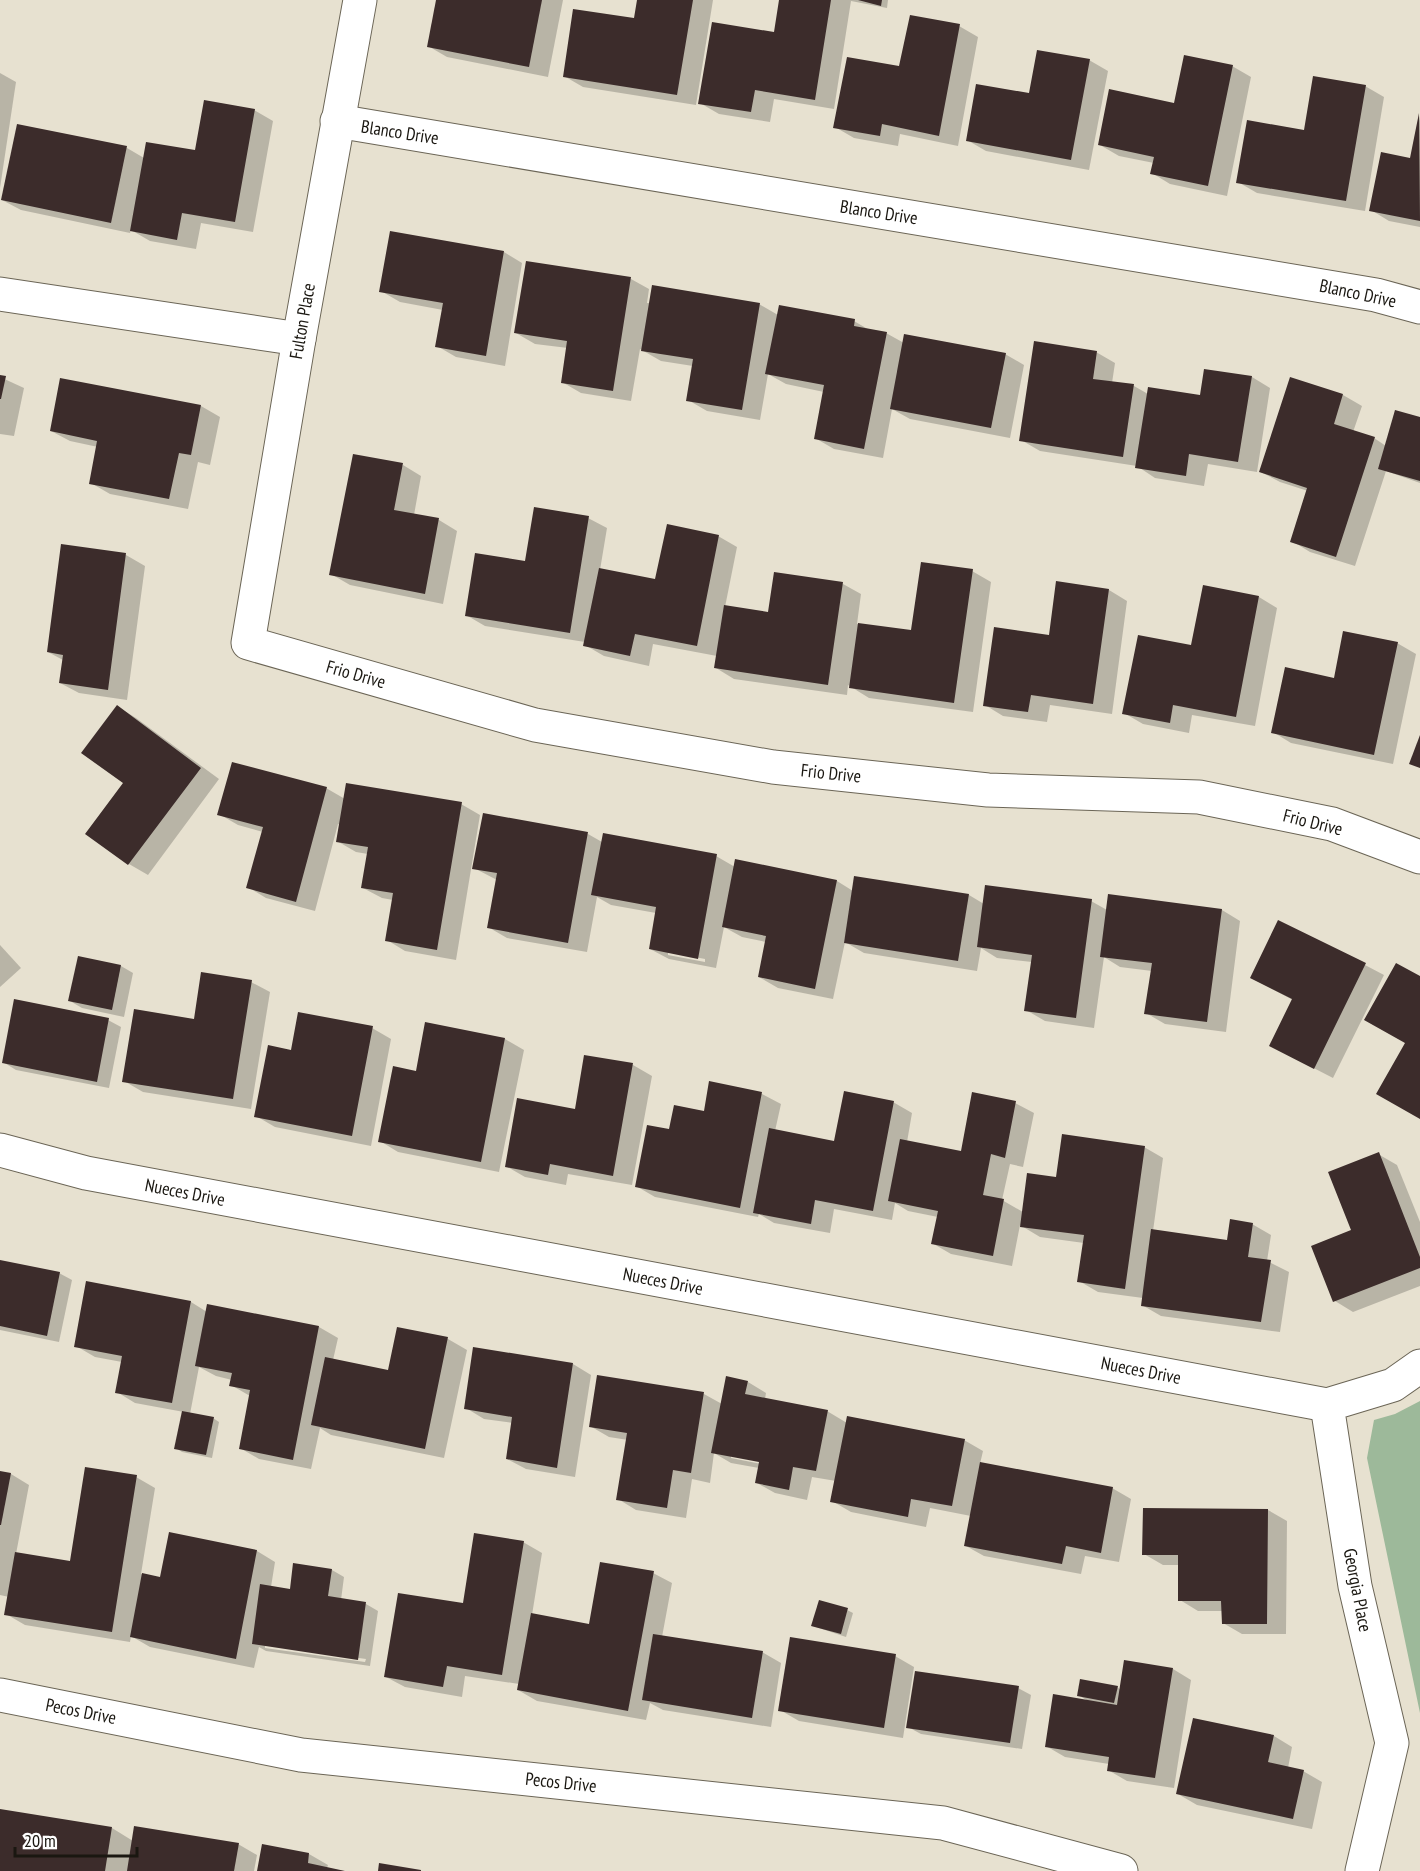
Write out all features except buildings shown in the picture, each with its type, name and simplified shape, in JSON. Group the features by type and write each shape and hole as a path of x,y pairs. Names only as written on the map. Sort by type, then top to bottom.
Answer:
{"street":[{"name":"Fulton Place","path":"248,643 299,339 360,0"},
{"name":"Blanco Drive","path":"337,121 1376,295 1420,308"},
{"path":"0,294 299,339"},
{"name":"Frio Drive","path":"248,643 546,728 773,767 988,789 1199,797 1332,824 1420,857"},
{"name":"Nueces Drive","path":"0,1150 87,1173 1327,1405"},
{"path":"1327,1405 1393,1385 1420,1366"},
{"name":"Georgia Place","path":"1327,1405 1355,1586 1392,1743 1362,1871"},
{"name":"Pecos Drive","path":"0,1695 301,1755 943,1823 1121,1871"}],"green space":[{"path":"1420,1401 1420,1713 1367,1458 1374,1420 1395,1414"}]}
